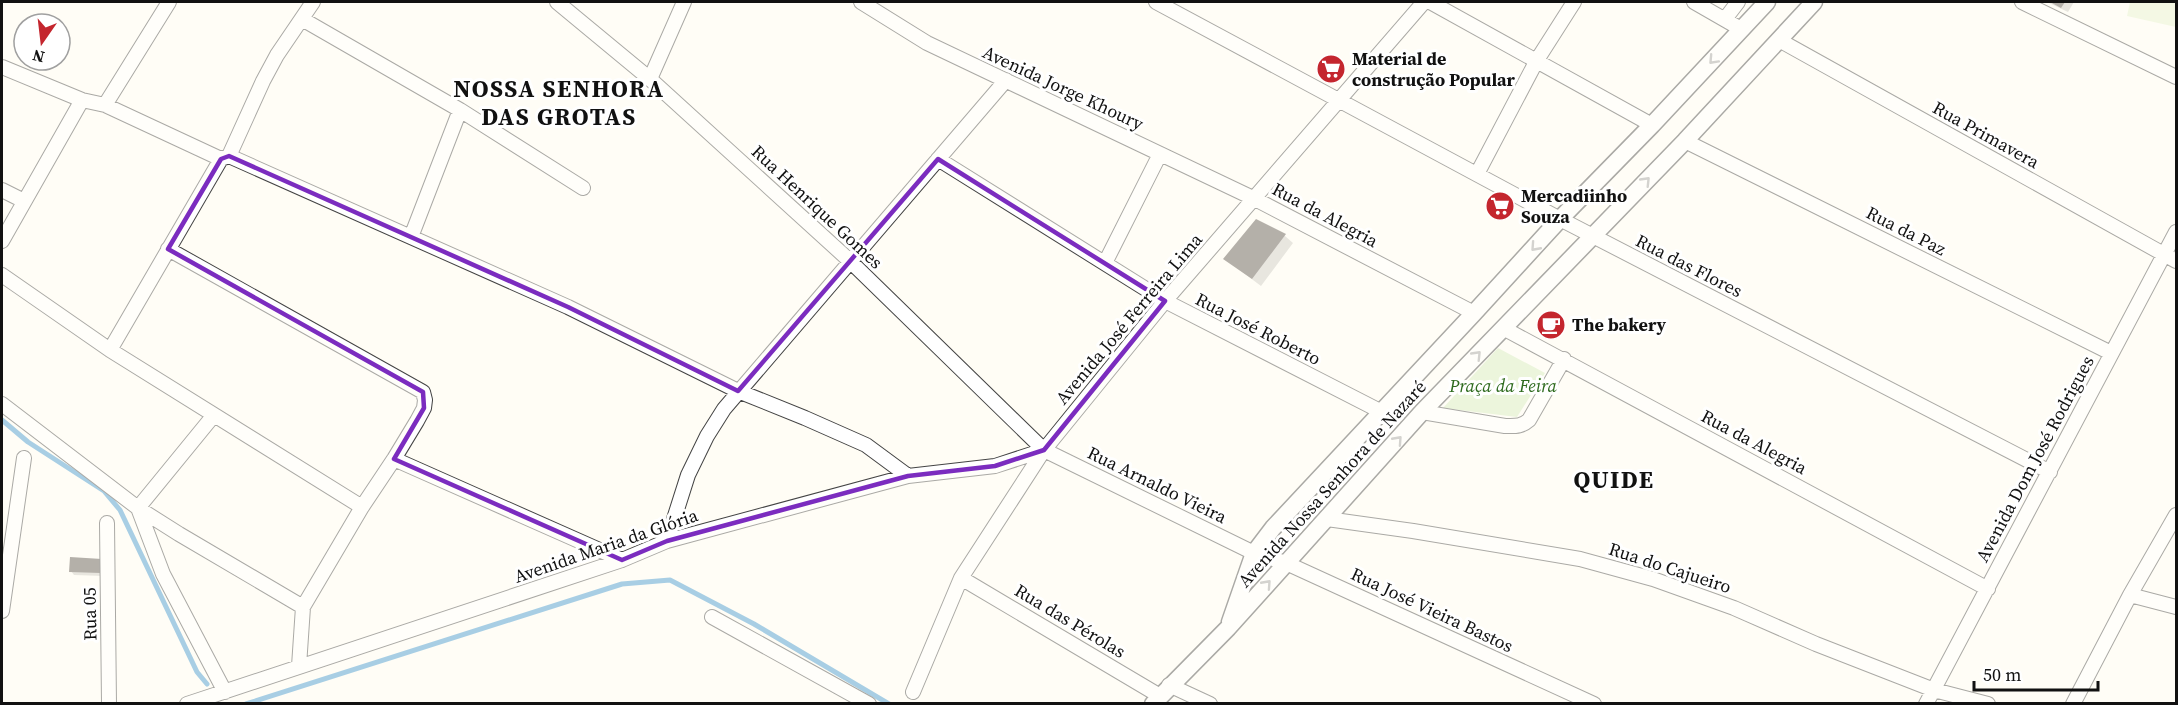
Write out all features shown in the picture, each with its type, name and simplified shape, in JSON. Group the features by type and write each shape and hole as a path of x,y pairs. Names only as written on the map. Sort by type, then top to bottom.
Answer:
{"street":[{"path":"105,105 169,2"},
{"path":"110,350 168,249 225,157 268,72 313,2"},
{"name":"Rua Henrique Gomes","path":"557,2 650,80 850,261 1044,450"},
{"path":"650,80 684,2"},
{"name":"Avenida Jorge Khoury","path":"861,2 927,43 1255,199"},
{"name":"Rua das Flores","path":"1156,2 1560,219 2050,472"},
{"name":"Avenida José Ferreira Lima","path":"913,692 962,578 1044,450 1165,301 1424,2"},
{"path":"1430,2 1652,125"},
{"path":"1477,174 1537,60 1574,2"},
{"path":"1694,2 1741,29"},
{"path":"1725,19 1738,2"},
{"name":"Avenida Nossa Senhora de Nazaré","path":"1228,628 1254,553 1273,528 1560,219 1767,2"},
{"name":"Avenida Nossa Senhora de Nazaré","path":"1160,695 1228,628 1422,412 1685,141 1814,2"},
{"path":"2022,2 2176,77"},
{"path":"302,19 460,110 583,188"},
{"name":"Rua Primavera","path":"1779,40 2170,258"},
{"path":"2,67 82,100 105,105 568,307 738,391 866,446 908,476"},
{"path":"667,541 688,476 707,436 738,391 1006,80"},
{"path":"2,241 82,100"},
{"path":"411,237 460,110"},
{"name":"Rua da Paz","path":"1685,141 2111,353"},
{"path":"1105,263 1160,153"},
{"name":"Rua José Roberto","path":"938,159 1165,301 1382,412"},
{"path":"2,190 24,201"},
{"name":"Rua da Alegria","path":"1255,199 1474,313"},
{"name":"Avenida Dom José Rodrigues","path":"1926,704 2111,353 2170,258 2176,232"},
{"path":"168,249 423,392 424,408 303,607 299,666"},
{"path":"2,275 110,350 362,507"},
{"name":"Rua da Alegria","path":"1503,328 1988,589"},
{"path":"1422,412 1505,426 1524,424 1529,420 1564,359"},
{"path":"2,404 138,508 303,607"},
{"path":"138,508 214,415"},
{"name":"Avenida Maria da Glória","path":"187,704 622,560 667,541 908,476 995,465 1044,450"},
{"name":"Rua Arnaldo Vieira","path":"1044,450 1254,553"},
{"path":"2,611 24,458"},
{"path":"394,459 622,560"},
{"path":"138,508 163,574 225,692"},
{"path":"2073,704 2130,595 2176,515"},
{"name":"Rua do Cajueiro","path":"1327,519 1580,558 1734,608 1934,690 1988,704"},
{"name":"Rua 05","path":"107,523 109,704"},
{"name":"Rua José Vieira Bastos","path":"1254,553 1286,563 1594,704"},
{"name":"Rua das Pérolas","path":"962,578 1160,695 1210,704"},
{"path":"2130,595 2176,608"},
{"path":"712,617 869,704"}],"highlighted area":[{"path":"229,156 568,307 738,391 938,159 1165,301 1044,450 995,466 908,476 667,541 622,560 394,459 424,408 423,392 168,249 221,159"}],"green space":[{"path":"2130,2 2176,2 2176,27 2127,16"},
{"name":"Praça da Feira","path":"1498,348 1545,373 1517,417 1443,408"}],"building":[{"path":"2050,2 2065,2 2061,8"},
{"path":"1256,219 1286,234 1252,279 1223,259"},
{"path":"70,557 102,559 101,573 69,572"}],"waterway":[{"path":"2,420 28,442 104,491 120,510 197,672 207,684"},
{"path":"246,704 622,584 670,580 754,624 889,704"}],"place":[{"name":"Material de construção Popular","path":"1331,69"},
{"name":"Mercadiinho Souza","path":"1500,206"},
{"name":"The bakery","path":"1551,325"}],"district":[{"name":"NOSSA SENHORA DAS GROTAS","path":"559,103"},
{"name":"QUIDE","path":"1614,480"}]}
